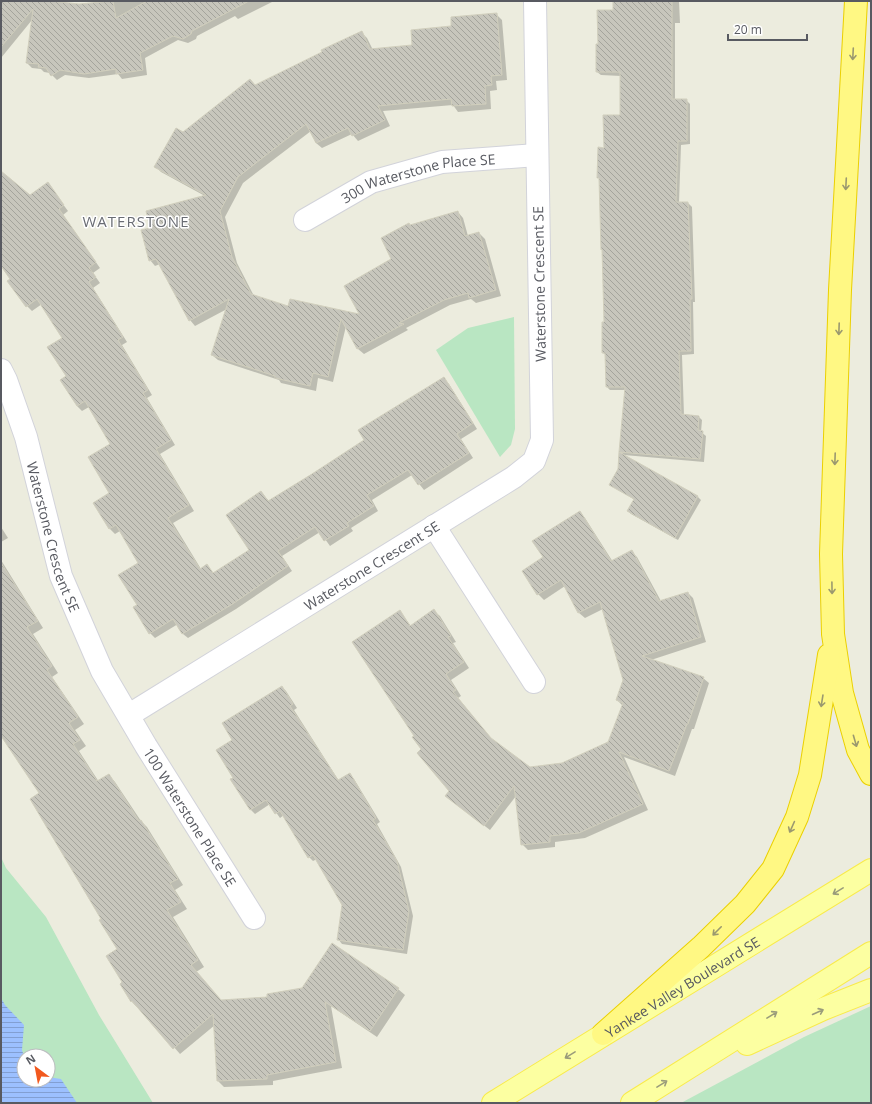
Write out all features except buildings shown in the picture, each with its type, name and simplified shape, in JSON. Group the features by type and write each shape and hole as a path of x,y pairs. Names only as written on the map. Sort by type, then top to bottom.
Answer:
{"highway":[{"path":"856,1 840,290 831,554 833,634 842,693 858,750 871,774"},
{"path":"603,1034 701,947 745,904 773,869 797,816 810,775 833,634"}],"main road":[{"name":"Yankee Valley Boulevard SE","path":"492,1103 871,870"},
{"path":"632,1103 871,953"},
{"path":"691,1066 751,1042 871,990"}],"street":[{"name":"Waterstone Crescent SE","path":"1,370 26,437 61,576 102,671 129,715 514,477 534,461 542,440 535,1"},
{"name":"300 Waterstone Place SE","path":"305,220 371,182 442,162 537,155"},
{"path":"434,526 534,682"},
{"name":"100 Waterstone Place SE","path":"129,715 254,918"}],"green space":[{"path":"514,317 515,429 511,445 500,457 436,350 468,328"},
{"path":"1,857 6,868 46,917 99,1015 153,1103 1,1103"},
{"path":"871,1006 871,1103 681,1103 804,1037"}],"water":[{"path":"1,998 5,1005 24,1025 22,1048 16,1048 16,1088 56,1088 56,1078 61,1079 77,1103 1,1103"}],"district":[{"name":"WATERSTONE","path":"136,221"}]}
